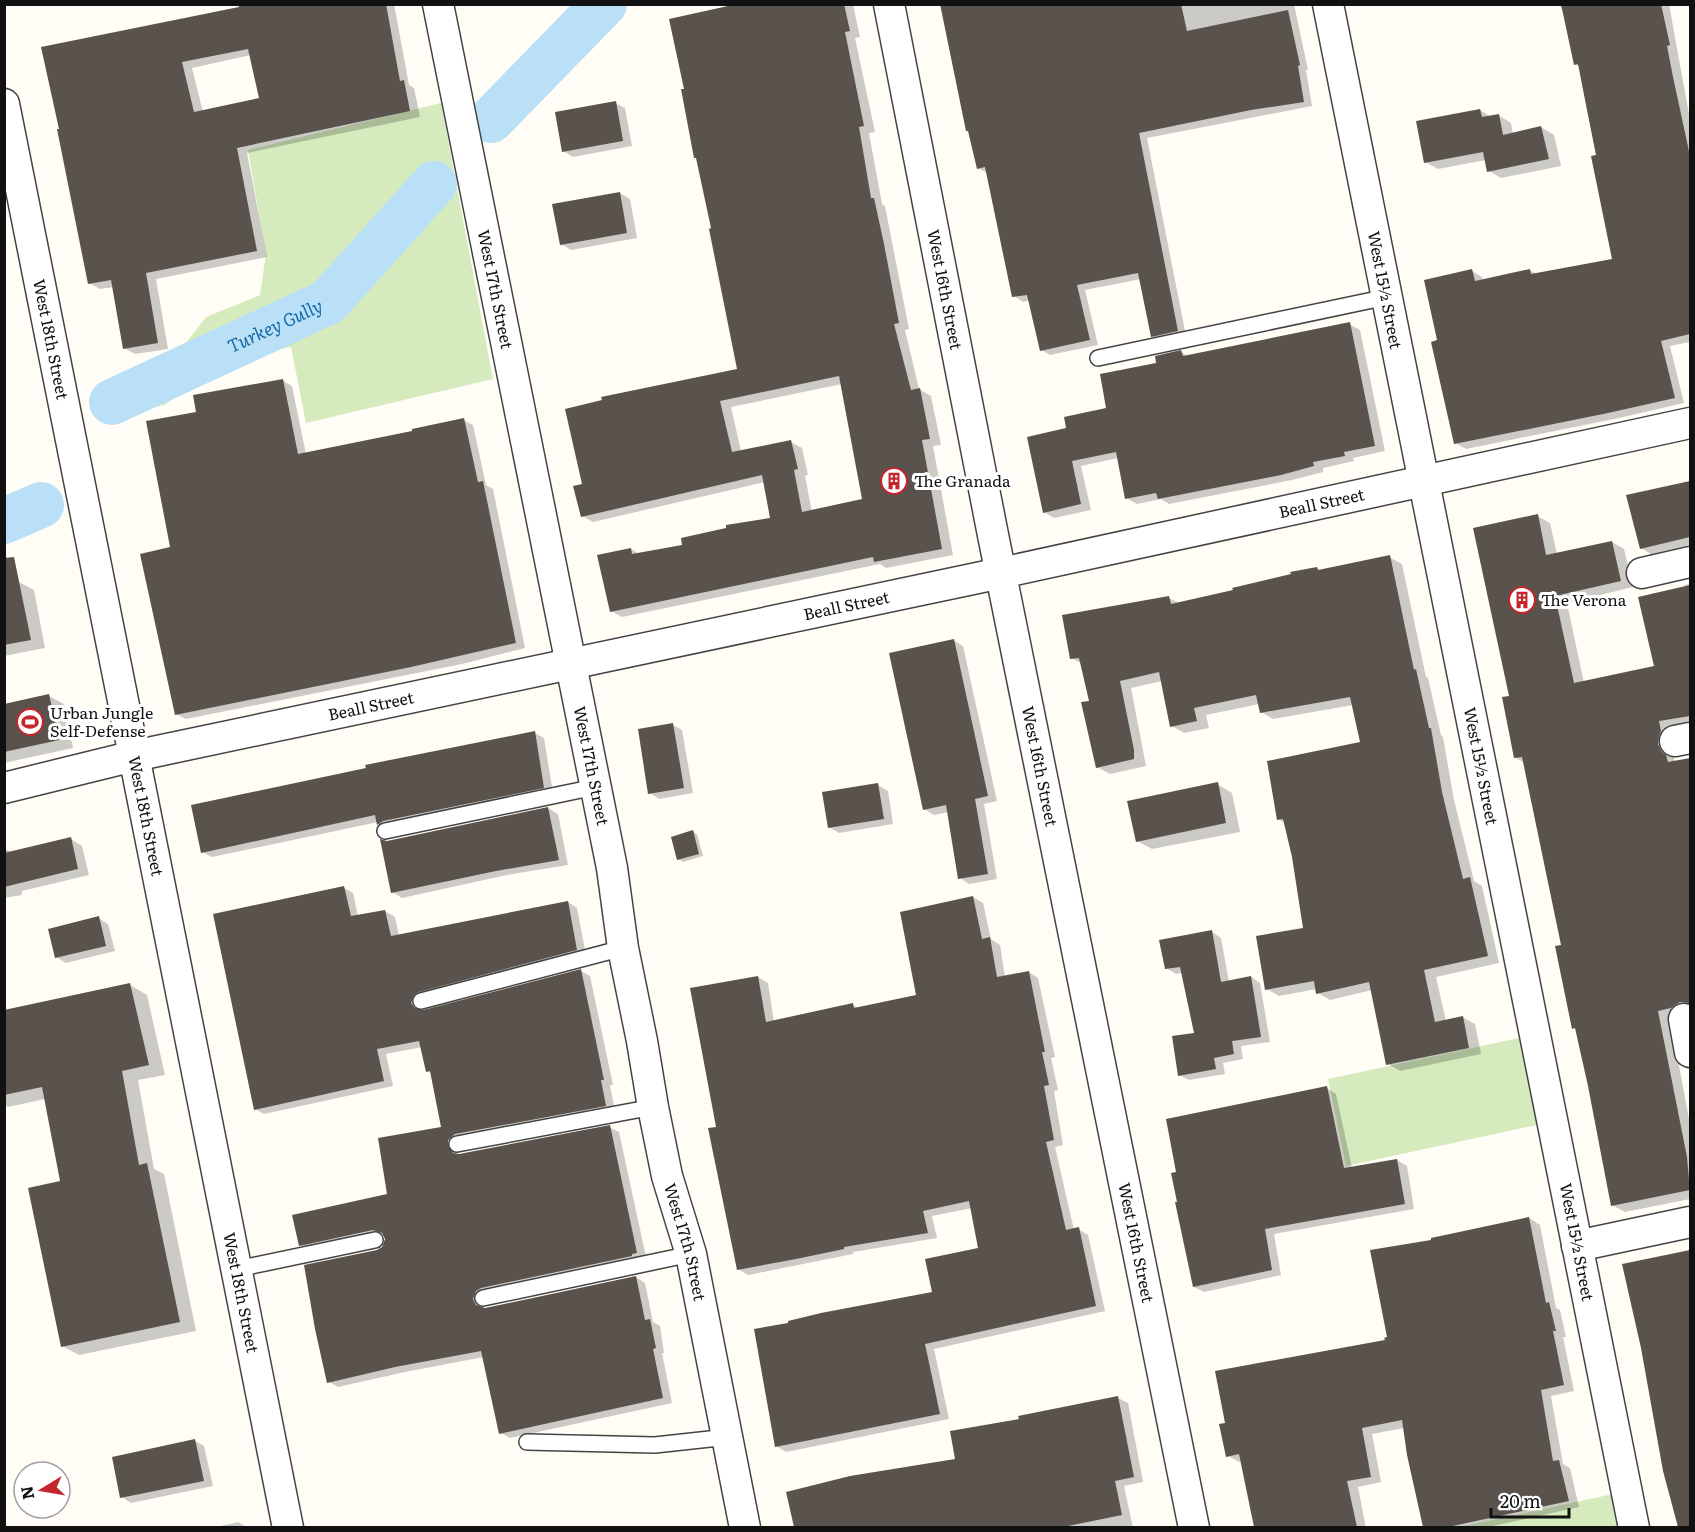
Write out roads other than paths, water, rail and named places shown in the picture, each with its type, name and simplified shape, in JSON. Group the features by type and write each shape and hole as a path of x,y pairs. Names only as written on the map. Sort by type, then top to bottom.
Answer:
{"street":[{"name":"West 17th Street","path":"438,4 612,868 623,948 653,1107 667,1176 691,1254 745,1527"},
{"name":"West 16th Street","path":"889,4 1001,573 1194,1527"},
{"name":"West 15½ Street","path":"1328,4 1634,1527"},
{"name":"West 18th Street","path":"4,104 288,1527"},
{"name":"Beall Street","path":"4,788 134,756 1001,573 1690,423"},
{"path":"1642,573 1690,562"},
{"path":"1684,1019 1690,1052"},
{"path":"1577,1246 1690,1222"}],"lane":[{"path":"1098,358 1387,297"},
{"path":"385,831 595,787"},
{"path":"421,1000 623,948"},
{"path":"458,1144 653,1107"},
{"path":"237,1269 375,1240"},
{"path":"483,1298 691,1254"},
{"path":"527,1442 655,1445 728,1437"}],"waterway":[{"name":"Turkey Gully","path":"491,120 604,4"},
{"name":"Turkey Gully","path":"112,402 328,302 434,184"},
{"name":"Turkey Gully","path":"4,521 41,505"}],"place":[{"name":"The Granada","path":"894,481"},
{"name":"The Verona","path":"1522,600"},
{"name":"Urban Jungle Self-Defense","path":"30,722"}]}
